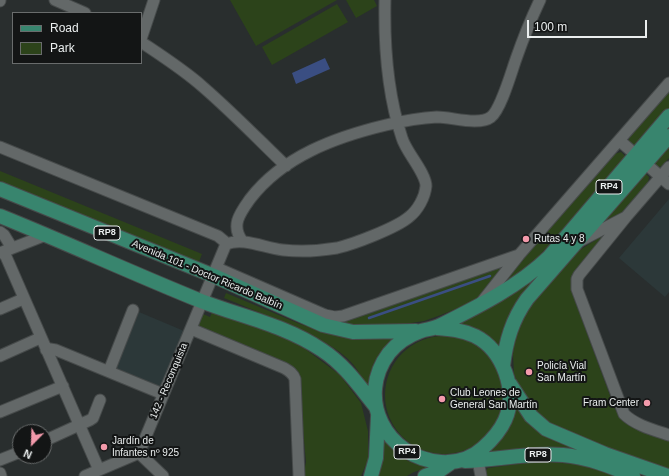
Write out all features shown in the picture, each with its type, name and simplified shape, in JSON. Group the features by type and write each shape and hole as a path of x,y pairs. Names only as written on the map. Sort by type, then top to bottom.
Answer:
{"main road":[{"name":"RP4","path":"503,366 508,337 520,308 526,299 574,244 641,159 669,116"},
{"name":"RP4","path":"437,328 517,283 538,267 641,159 669,136"},
{"name":"Avenida 101 - Doctor Ricardo Balbín","path":"0,189 215,272 308,319 335,329 353,332 421,331"},
{"name":"Avenida 101 - Doctor Ricardo Balbín","path":"0,216 202,301 283,329 309,341 344,367 377,411"},
{"name":"RP4","path":"371,476 376,458 377,411 375,388 380,369 390,352 404,340 421,331 437,328 457,329 476,336 492,349 503,366 508,380 510,400 505,419 496,436 473,455 425,476"},
{"name":"RP8","path":"508,380 531,416 546,429 605,454 668,476"},
{"name":"RP4","path":"377,411 385,429 394,441 406,451 420,458 435,461 456,462"},
{"name":"RP8","path":"456,462 563,454 600,463 633,476"}],"street":[{"path":"55,0 83,12"},
{"path":"142,37 154,0"},
{"path":"0,147 214,234 222,238 226,244 238,241 282,250 323,250 339,247 372,236 409,218 417,209 426,187 424,176 405,147 388,80 384,28 385,0"},
{"path":"214,234 228,229 238,219 246,205 263,185 286,166 312,150 345,136 398,123 437,117 478,122 491,117 499,104 540,0"},
{"path":"142,41 204,87 286,166"},
{"path":"478,306 519,255 669,83"},
{"path":"620,141 665,180"},
{"path":"669,167 665,180 626,216 579,275 576,283 624,414 629,419 669,435"},
{"path":"574,244 626,216"},
{"path":"238,219 236,227 237,232 244,242"},
{"path":"0,232 4,235 5,251 40,338 63,386 98,470"},
{"path":"5,251 46,235"},
{"name":"142 - Reconquista","path":"139,454 226,244"},
{"path":"215,272 325,314 339,316 351,314 519,255"},
{"path":"0,309 24,299"},
{"path":"108,371 133,310"},
{"path":"191,329 284,368 294,375 296,379 299,476"},
{"path":"0,356 40,338"},
{"path":"46,350 56,350 163,394"},
{"path":"0,412 63,386"},
{"path":"52,438 80,426 93,418 100,400"},
{"path":"85,476 139,454 163,476"},
{"path":"0,460 12,455"},
{"path":"478,461 481,476"}],"shaded area":[{"path":"669,199 669,292 665,297 619,258"},
{"path":"139,312 184,331 161,387 116,368"}],"green space":[{"path":"230,0 337,0 256,46"},
{"path":"346,0 374,0 377,6 356,18"},
{"path":"337,4 348,22 272,65 262,47"},
{"path":"669,89 669,108 640,142 631,146 628,143 630,135"},
{"path":"669,144 669,158 662,166 657,168 654,166 655,160"},
{"path":"621,152 625,156 623,163 529,267 497,289 614,154"},
{"path":"0,171 202,254 198,264 0,183"},
{"path":"646,174 649,177 648,183 620,215 598,226 640,176"},
{"path":"607,233 574,295 575,301 615,409 625,421 632,426 646,433 669,441 669,472 542,423 518,385 514,374 513,354 517,328 531,303 575,253"},
{"path":"551,260 538,280 501,351 455,323"},
{"path":"504,266 504,268 475,301 424,321 392,326 349,327 337,321 351,319"},
{"path":"226,293 300,324 319,330 401,336 387,346 377,358 371,371 368,388 351,361 333,347 309,334 224,298"},
{"path":"213,310 286,338 304,348 340,375 361,403 368,431 368,460 361,476 303,476 306,462 298,376 280,362 198,326 203,314 210,317"},
{"path":"444,336 456,337 467,341 486,353 498,372 502,383 502,407 498,418 486,437 467,449 456,453 444,454 432,453 421,449 402,437 390,418 386,407 385,395 386,383 390,372 402,353 421,341 432,337"},
{"path":"515,399 529,422 653,476 644,476 615,464 483,454"},
{"path":"383,438 393,450 404,459 425,466 434,466 414,472 407,476 376,476"},
{"path":"540,461 583,465 618,476 484,476 484,473 488,468"}],"water":[{"path":"325,58 330,69 296,84 292,73"}],"waterway":[{"path":"369,318 490,276"}],"place":[{"name":"Rutas 4 y 8","path":"526,239"},
{"name":"Policía Vial San Martín","path":"529,372"},
{"name":"Club Leones de General San Martín","path":"442,399"},
{"name":"Fram Center","path":"647,403"},
{"name":"Jardín de Infantes nº 925","path":"104,447"}]}
